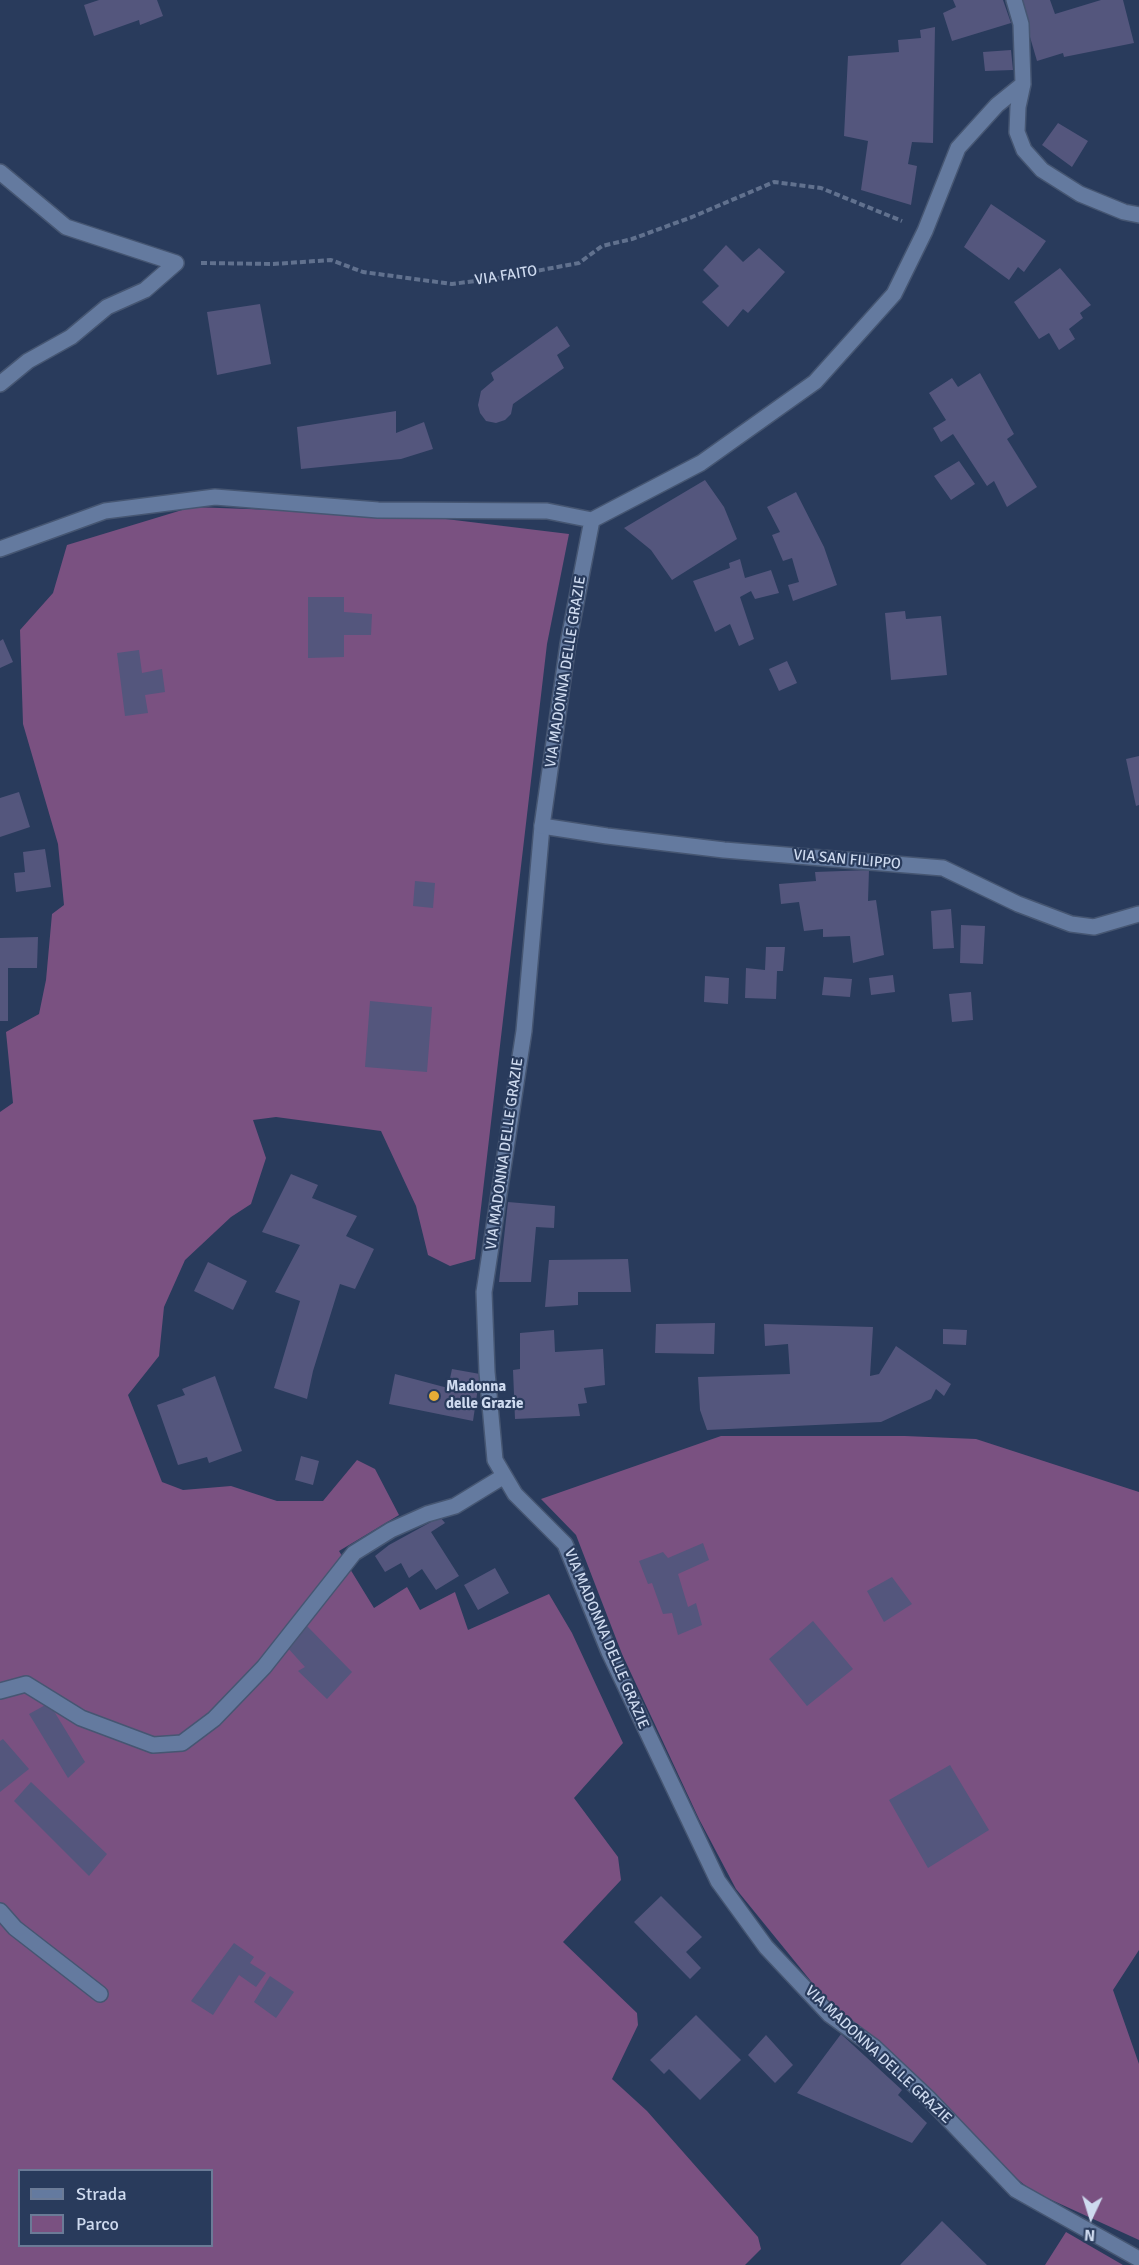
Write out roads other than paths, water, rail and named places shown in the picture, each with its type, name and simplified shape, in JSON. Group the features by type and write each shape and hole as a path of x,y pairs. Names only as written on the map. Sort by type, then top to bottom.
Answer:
{"street":[{"path":"1014,0 1021,24 1023,84 1018,107 1017,132 1024,150 1042,170 1080,194 1124,213 1139,215"},
{"path":"0,549 105,511 215,497 378,510 547,511 592,520 701,464 815,382 894,294 925,231 958,148 997,105 1023,84"},
{"path":"0,172 66,227 176,262 145,290 107,307 71,337 28,361 0,384"},
{"name":"VIA MADONNA DELLE GRAZIE","path":"592,520 568,644 542,826 524,1031 484,1292 487,1372 495,1460 515,1494 565,1544 609,1652 718,1881 766,1947 830,2015 874,2047 928,2098 1016,2190 1139,2259"},
{"name":"VIA SAN FILIPPO","path":"542,826 724,850 943,868 1018,904 1071,924 1094,927 1139,914"},
{"path":"0,1691 26,1684 81,1718 153,1745 182,1743 214,1719 264,1667 354,1553 391,1530 428,1514 455,1506 504,1476"},
{"path":"0,1911 15,1928 100,1994"}],"place":[{"name":"Madonna delle Grazie","path":"434,1396"}]}
